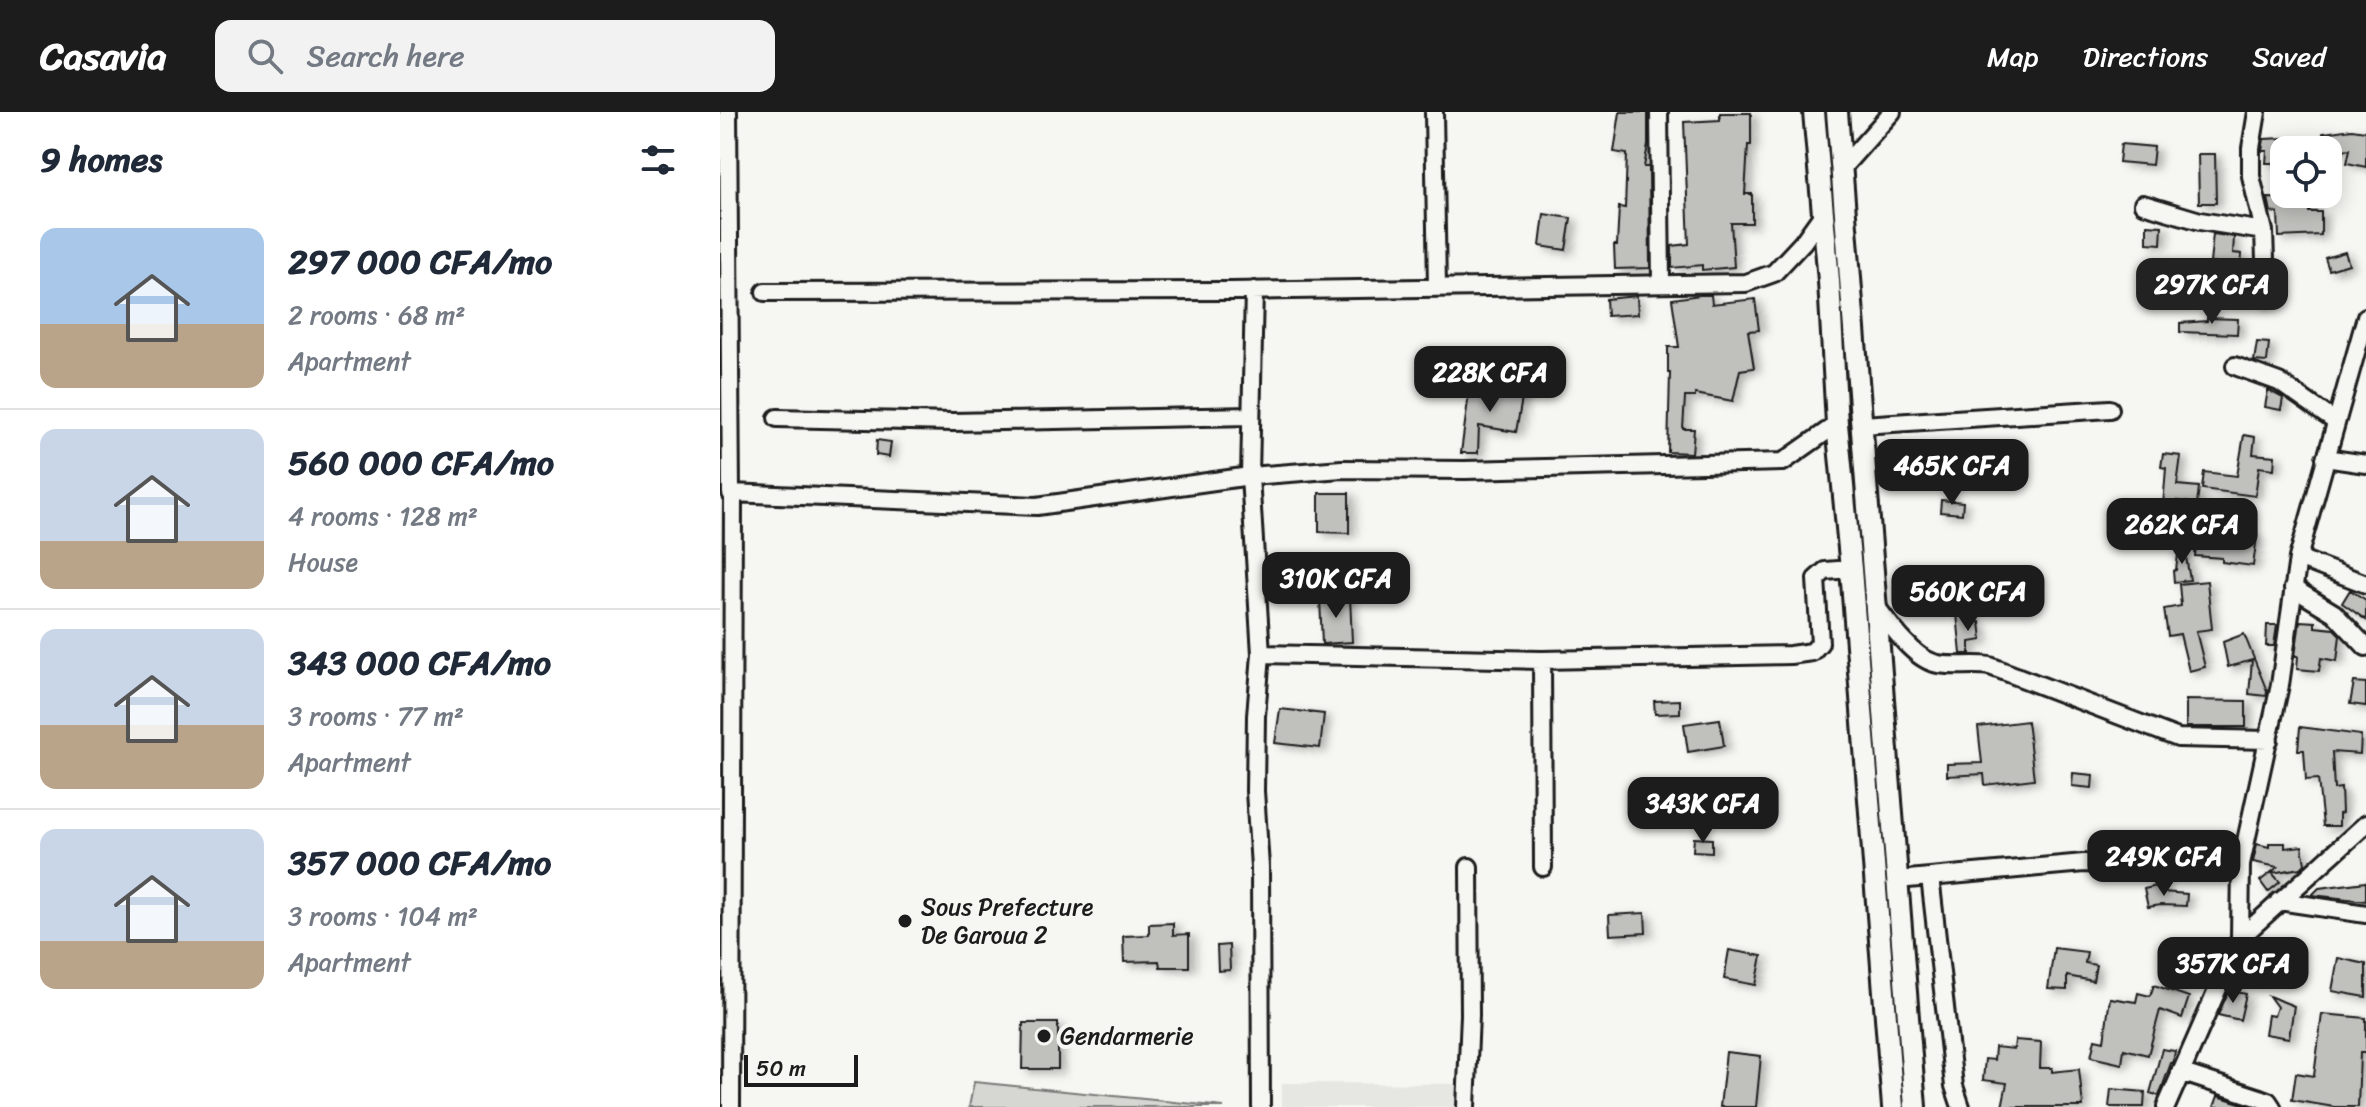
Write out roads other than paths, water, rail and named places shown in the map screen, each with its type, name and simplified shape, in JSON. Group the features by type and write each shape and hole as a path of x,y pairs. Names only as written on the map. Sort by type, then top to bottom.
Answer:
{"main road":[{"path":"1814,112 1893,1107"},
{"path":"1837,112 1915,1107"}],"street":[{"path":"728,112 725,1079 731,1107"},
{"path":"1434,112 1437,287"},
{"path":"1659,112 1661,283"},
{"path":"1842,168 1892,112"},
{"path":"2257,112 2251,148 2251,176 2264,231 2265,260"},
{"path":"2143,204 2200,221 2264,231"},
{"path":"765,292 1254,290 1746,283 1774,273 1803,242 1823,214"},
{"path":"1254,290 1250,476 1261,654 1255,791 1260,867 1261,1107"},
{"path":"2240,938 2241,864 2280,685 2298,558 2366,317"},
{"path":"2235,366 2279,382 2336,422"},
{"path":"1862,425 2110,409"},
{"path":"777,418 953,422 1251,416"},
{"path":"728,496 1037,506 1250,476 1342,469 1465,470 1783,462 1837,424"},
{"path":"2325,458 2366,464"},
{"path":"2298,558 2366,584"},
{"path":"1261,654 1542,660 1812,652 1820,643 1816,579 1825,571 1851,569"},
{"path":"2293,588 2334,613 2366,647"},
{"path":"1876,606 1900,637 1934,663 1990,666 2178,738 2269,740"},
{"path":"1542,660 1543,867"},
{"path":"2166,1107 2240,938 2366,824"},
{"path":"1897,880 2084,863 2241,864"},
{"path":"1466,1107 1470,1015 1469,867"},
{"path":"1930,877 1954,1086 1961,1107"},
{"path":"2279,901 2366,914"},
{"path":"2180,1072 2268,1101 2272,1107"}],"place":[{"name":"Sous Prefecture De Garoua 2","path":"905,921"},
{"name":"Gendarmerie","path":"1044,1036"}]}
